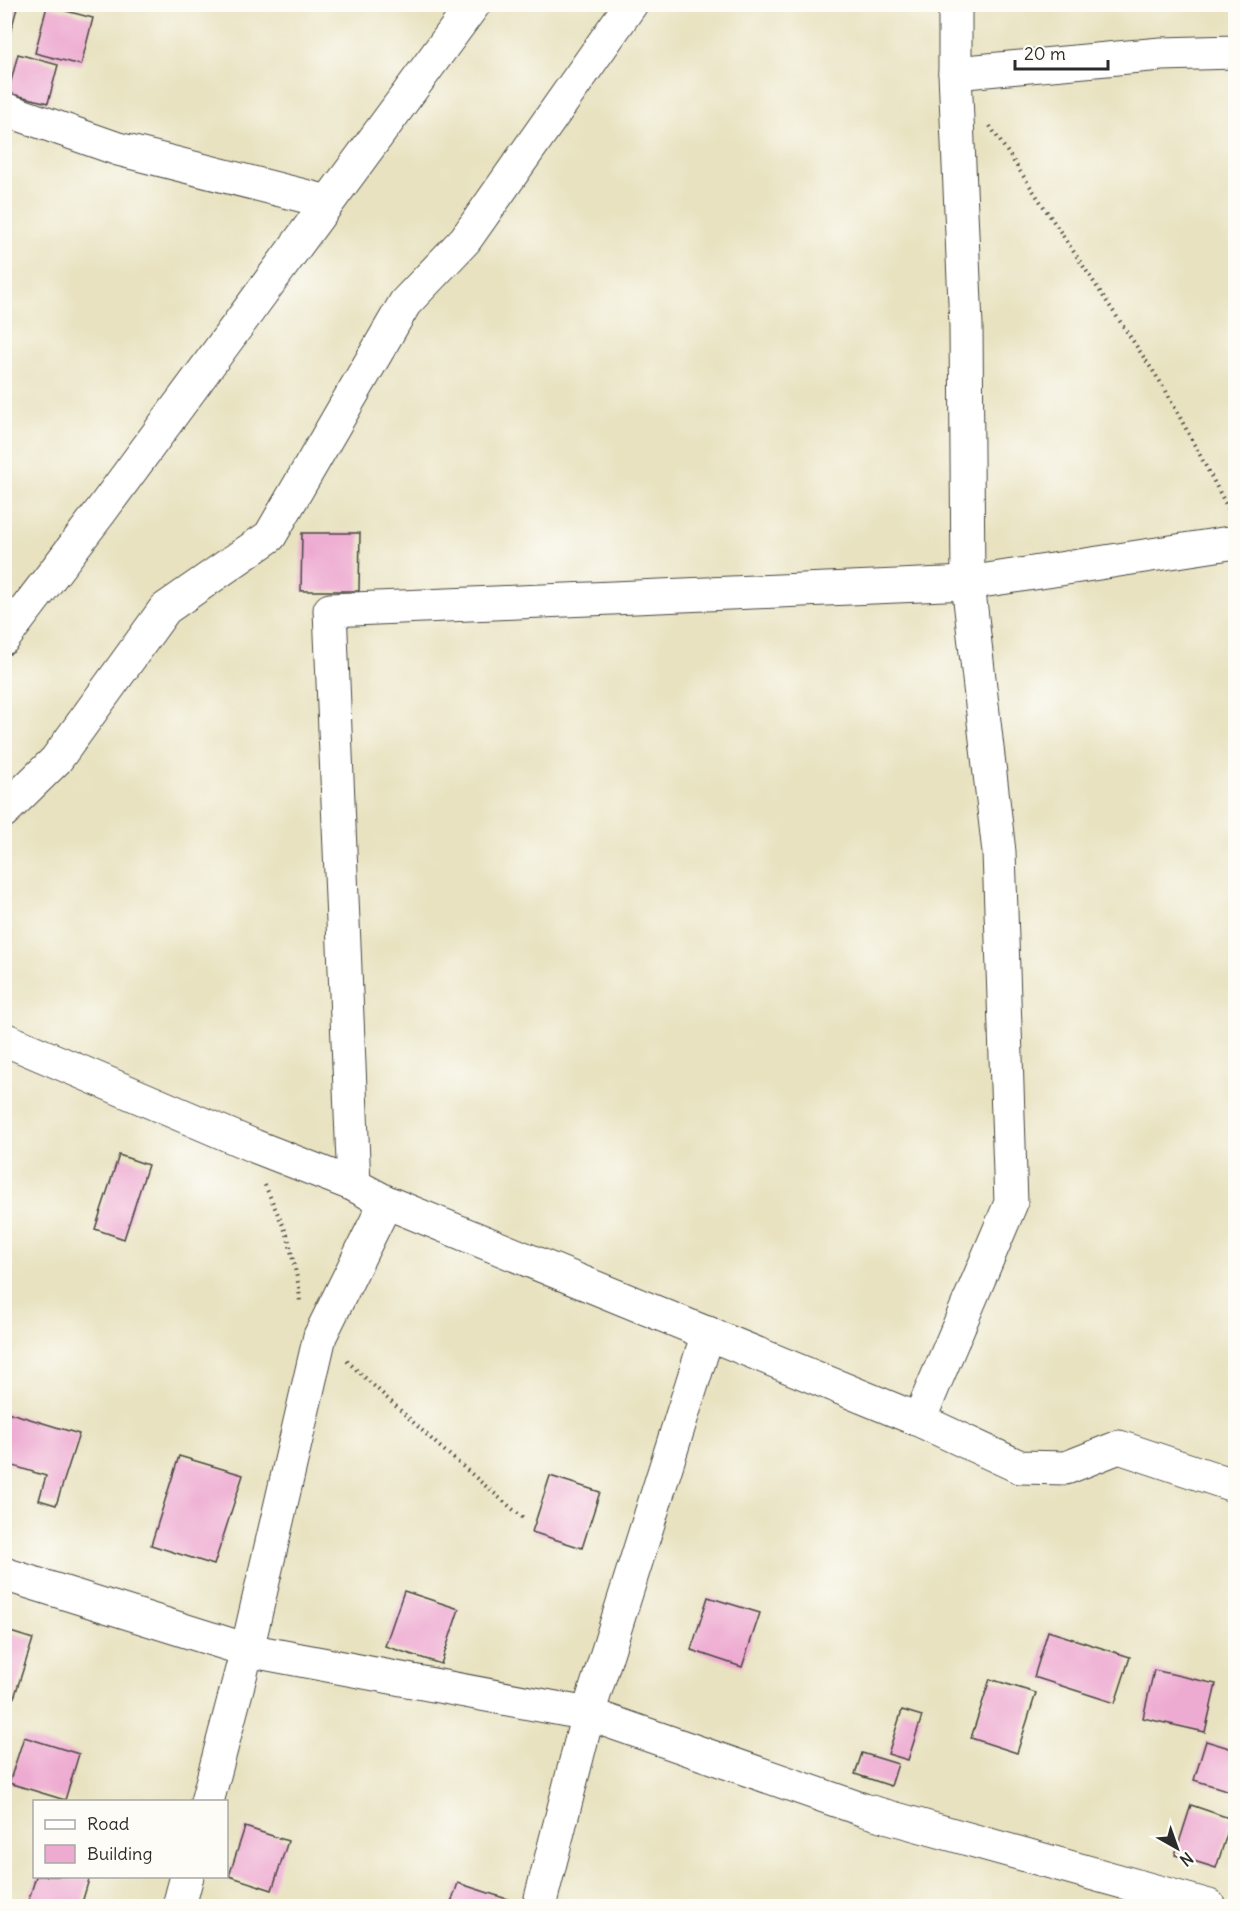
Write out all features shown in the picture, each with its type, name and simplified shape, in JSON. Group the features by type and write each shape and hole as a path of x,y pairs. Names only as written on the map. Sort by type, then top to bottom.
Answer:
{"street":[{"path":"4,638 101,511 474,4"},
{"path":"4,811 56,760 165,609 270,536 405,303 465,240 631,4"},
{"path":"919,1420 1011,1203 999,852 968,584 966,326 955,4"},
{"path":"956,73 1161,54 1236,52"},
{"path":"4,109 118,149 328,202"},
{"path":"354,1185 330,610 968,584 1233,527"},
{"path":"4,1039 254,1146 354,1185 386,1202 919,1420 1020,1467 1066,1468 1119,1447 1236,1486"},
{"path":"208,1800 247,1650 320,1336 386,1202"},
{"path":"539,1906 588,1714 708,1333"},
{"path":"4,1574 247,1650 588,1714 864,1810 1209,1906"},
{"path":"179,1906 186,1878"}],"path":[{"path":"988,123 1165,389 1233,527"},
{"path":"254,1146 268,1193 288,1237 299,1287 300,1309 305,1322 440,1447 523,1518"}],"building":[{"path":"4,4 18,4 5,53 4,53"},
{"path":"47,6 93,18 81,65 35,53"},
{"path":"18,54 58,65 48,103 8,93"},
{"path":"302,533 360,533 359,591 301,591"},
{"path":"119,1155 148,1165 124,1239 95,1229"},
{"path":"4,1411 79,1434 56,1505 39,1500 46,1476 4,1463"},
{"path":"179,1456 243,1475 214,1565 151,1545"},
{"path":"550,1476 600,1492 582,1548 532,1532"},
{"path":"404,1591 459,1609 441,1664 385,1646"},
{"path":"708,1597 760,1613 742,1667 691,1650"},
{"path":"4,1630 33,1639 14,1698 4,1695"},
{"path":"1048,1631 1130,1657 1115,1703 1034,1677"},
{"path":"1154,1670 1216,1684 1205,1732 1143,1718"},
{"path":"990,1679 1036,1693 1017,1753 971,1738"},
{"path":"902,1710 922,1716 908,1760 888,1754"},
{"path":"24,1737 79,1754 65,1800 9,1783"},
{"path":"1206,1741 1236,1750 1236,1793 1194,1780"},
{"path":"862,1753 898,1764 891,1786 855,1774"},
{"path":"1191,1805 1232,1819 1216,1868 1175,1855"},
{"path":"245,1827 288,1841 272,1890 229,1876"},
{"path":"35,1878 89,1878 81,1906 27,1906"},
{"path":"458,1883 507,1899 505,1906 450,1906"}]}
